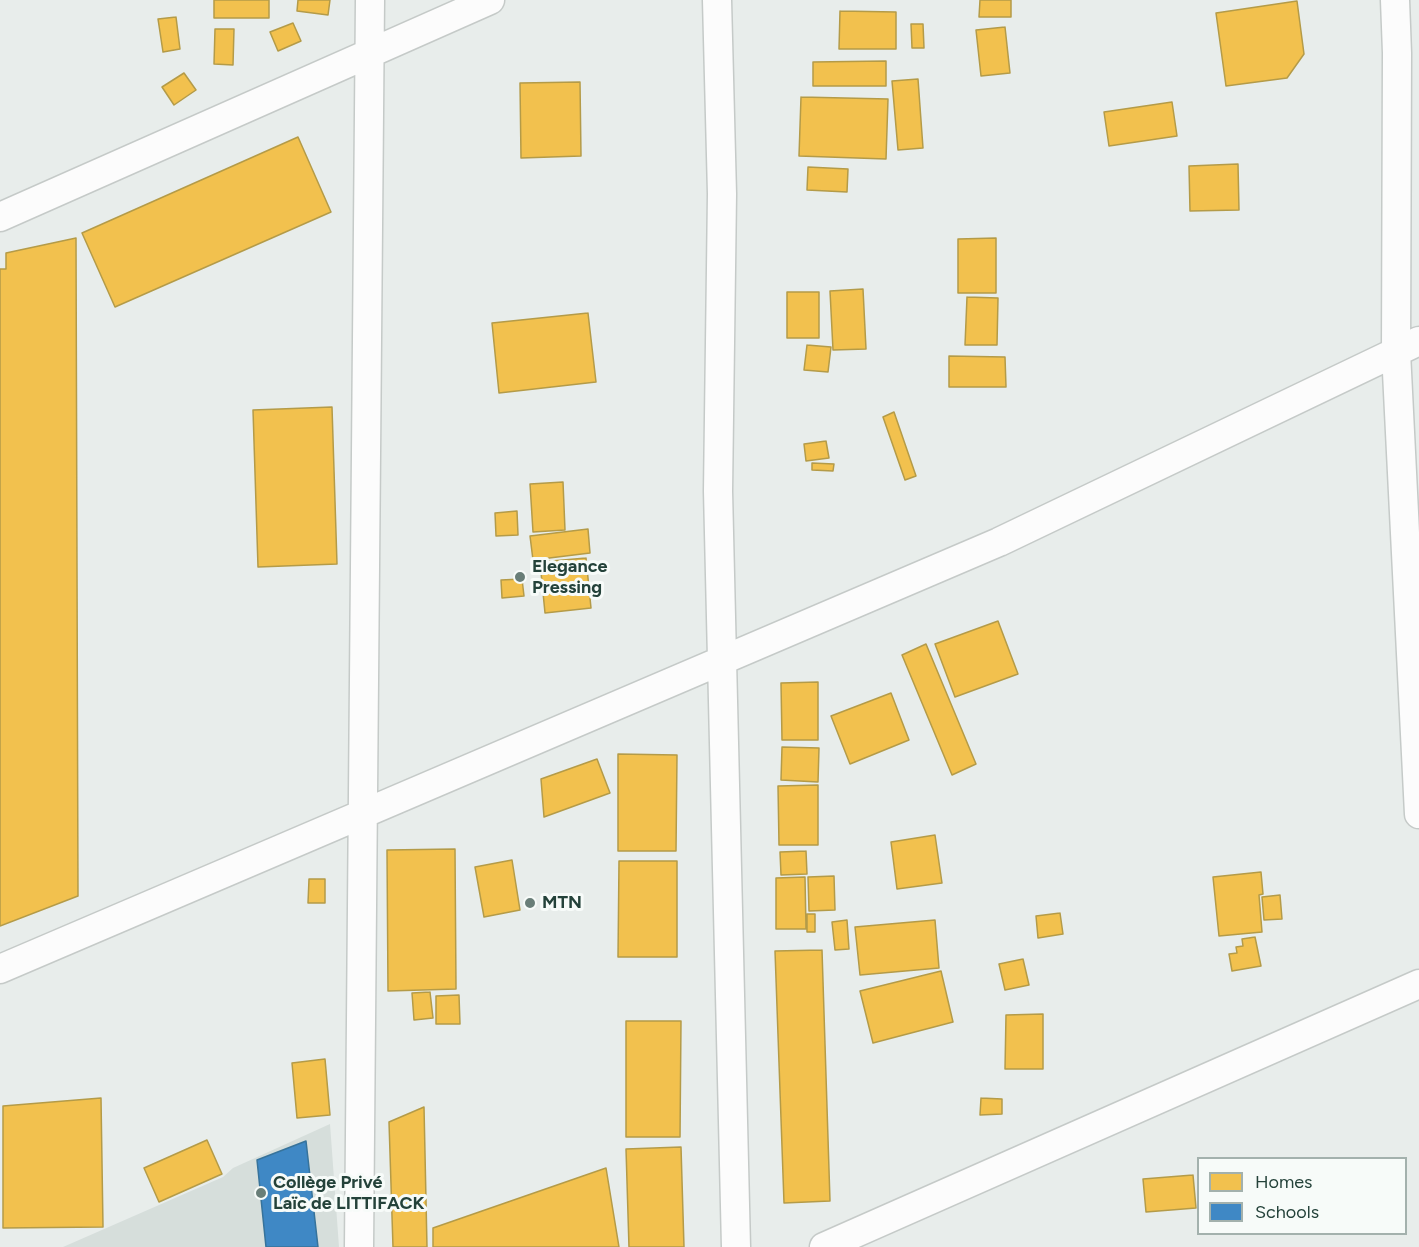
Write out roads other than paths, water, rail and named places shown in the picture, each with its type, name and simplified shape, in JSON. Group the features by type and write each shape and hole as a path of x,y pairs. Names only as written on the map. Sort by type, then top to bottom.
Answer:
{"street":[{"path":"359,1247 370,0"},
{"path":"0,217 490,0"},
{"path":"717,0 722,194 718,490 736,1247"},
{"path":"1395,0 1408,346 1419,814"},
{"path":"0,969 999,542 1408,346"},
{"path":"824,1247 1419,984"}],"place":[{"name":"Elegance Pressing","path":"520,577"},
{"name":"MTN","path":"530,903"},
{"name":"Collège Privé Laïc de LITTIFACK","path":"261,1193"}]}
